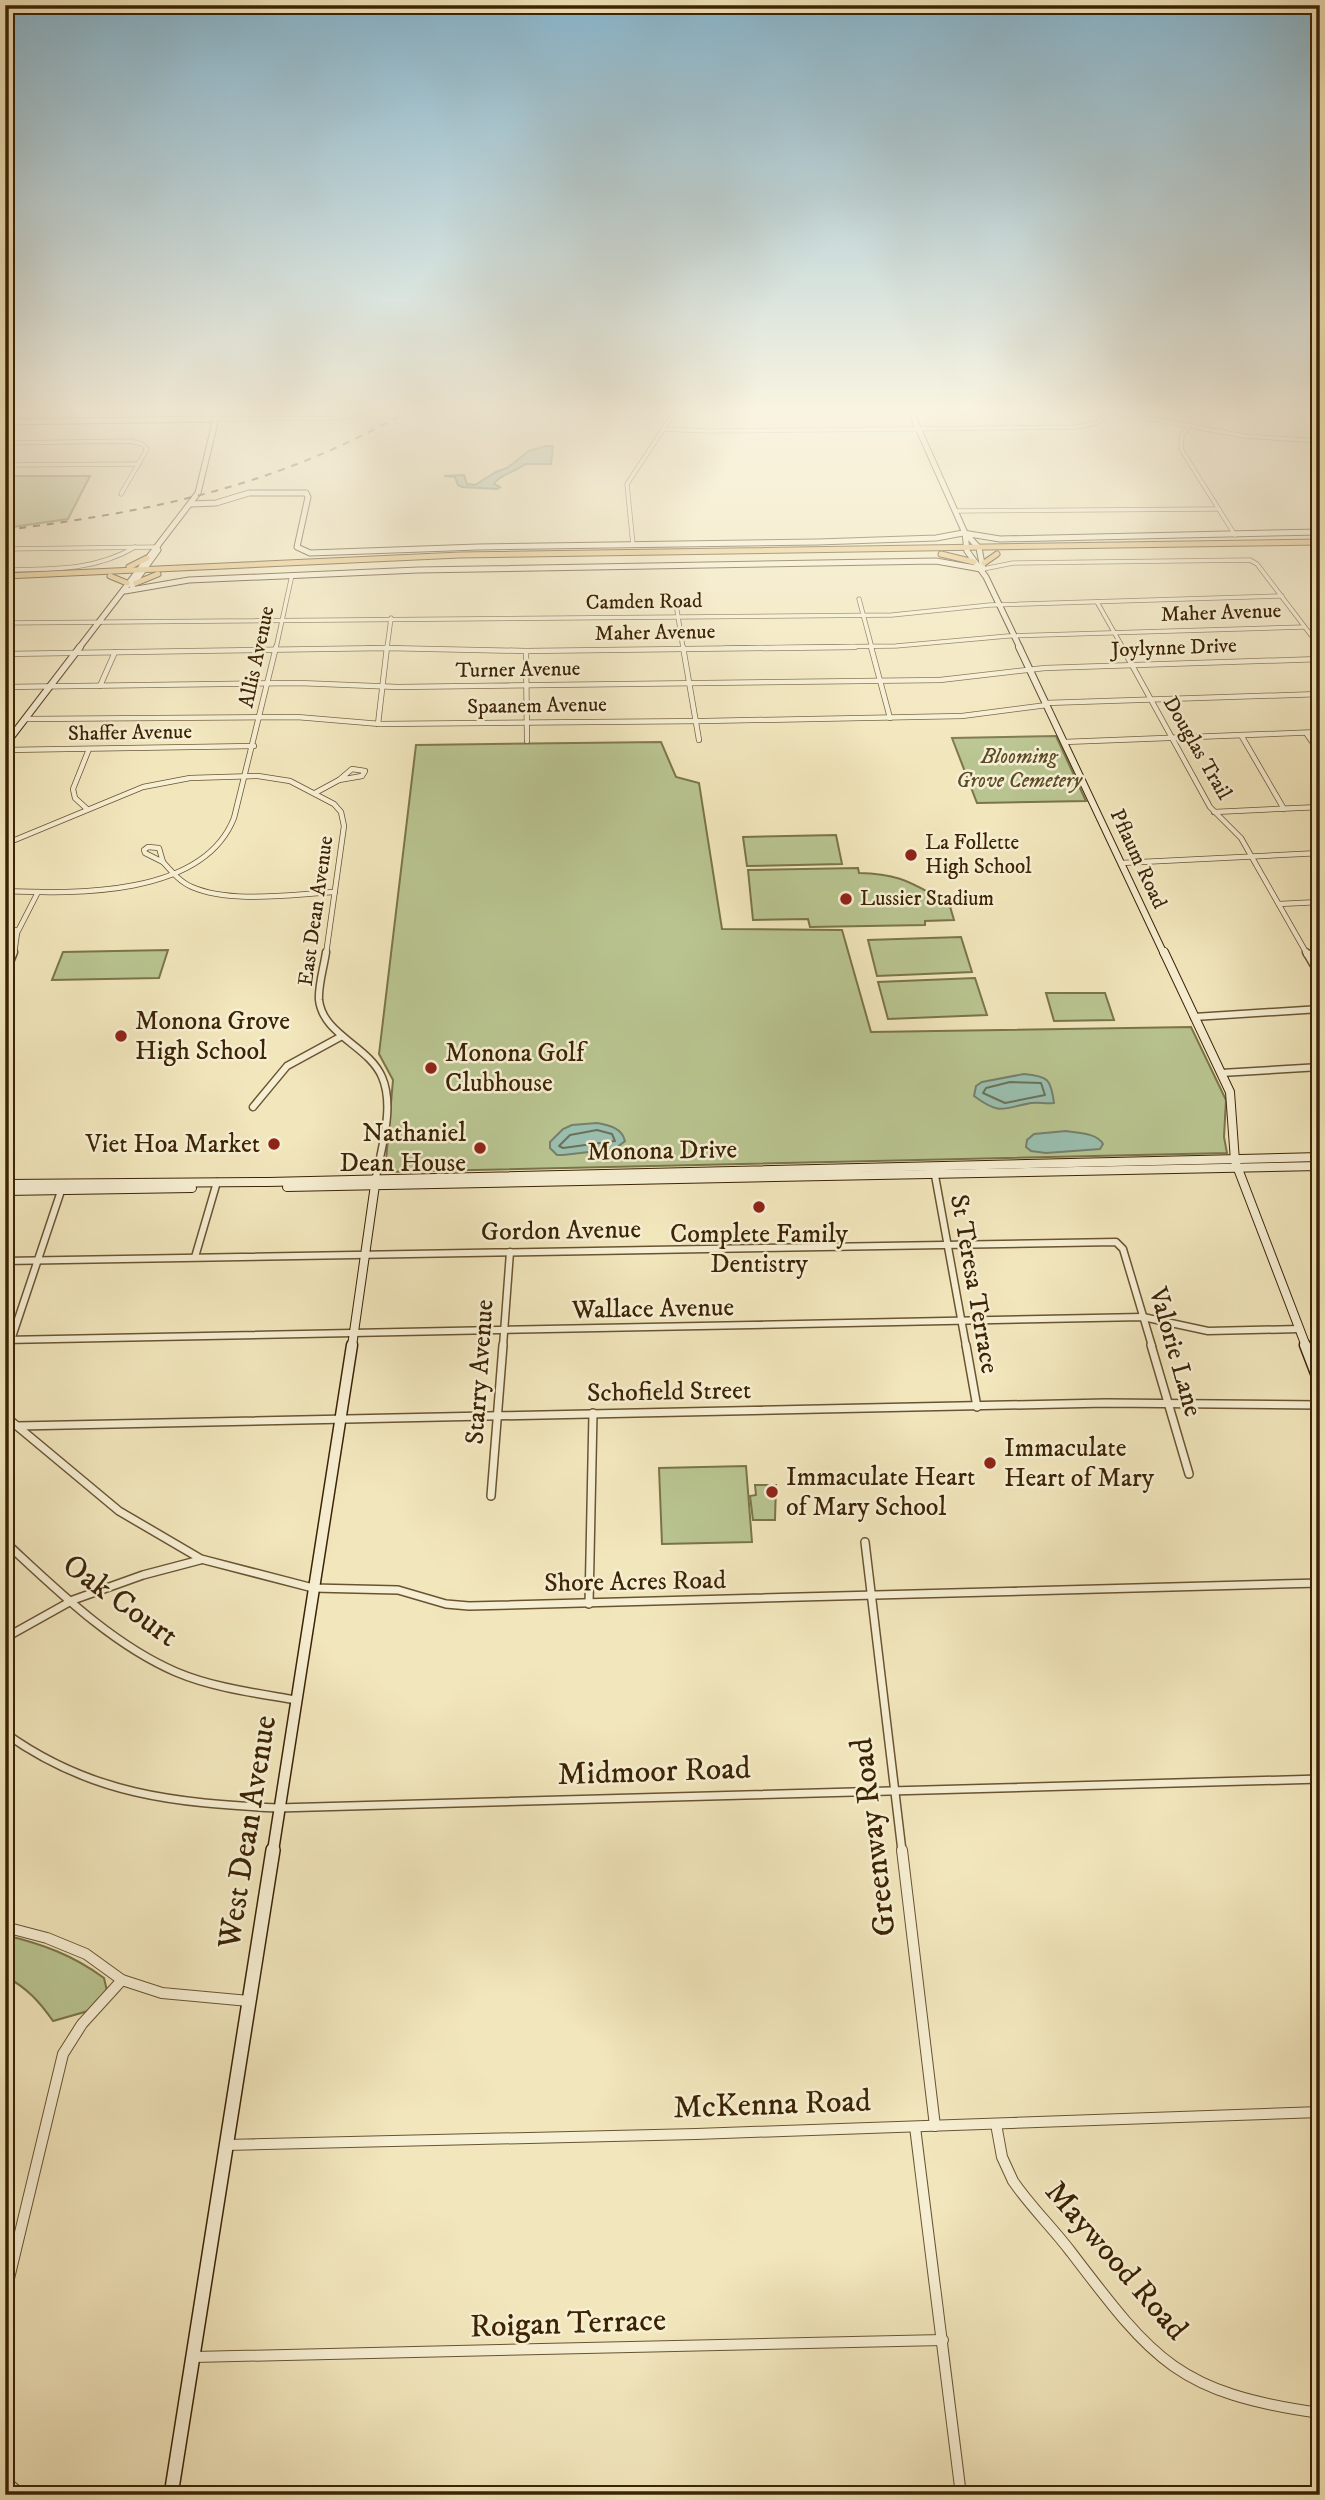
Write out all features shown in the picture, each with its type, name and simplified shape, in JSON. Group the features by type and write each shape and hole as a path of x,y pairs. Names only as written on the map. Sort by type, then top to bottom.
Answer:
{"main road":[{"path":"947,548 959,545 963,540"},
{"path":"884,555 1005,548 1320,542"},
{"path":"5,576 118,570 158,574 421,562 941,554 1051,547"},
{"path":"5,581 110,576 167,568 484,555 947,548 998,554 1320,548"},
{"path":"941,554 974,562"},
{"path":"984,566 989,558 998,554"},
{"path":"118,570 150,559 167,568"},
{"path":"15,581 278,562"},
{"path":"136,583 158,574"},
{"path":"110,576 127,583"}],"street":[{"path":"125,591 127,583 140,572 174,527"},
{"path":"301,527 297,547 301,551 315,553 826,542 936,538 965,533 996,538 1320,532"},
{"path":"631,527 633,545"},
{"path":"962,527 974,550"},
{"path":"1230,527 1235,534"},
{"path":"963,540 965,533"},
{"name":"Pflaum Road","path":"963,540 974,550 984,566 999,605 1234,1103 1231,1143 1236,1165 1320,1384"},
{"path":"5,570 100,565 135,547"},
{"path":"5,549 158,547"},
{"name":"Pflaum Road","path":"974,550 974,562 984,566"},
{"path":"125,591 189,580 466,568 927,561 947,562 964,568 1013,563 1252,561 1320,647"},
{"path":"5,748 100,622 125,591 136,583 140,572"},
{"name":"Allis Avenue","path":"5,891 119,888 173,873 197,861 222,842 233,821 254,746 292,575"},
{"name":"Camden Road","path":"5,623 864,615 999,605 1282,596"},
{"path":"859,599 890,718"},
{"name":"Douglas Trail","path":"1097,602 1214,812 1241,838 1320,976"},
{"path":"676,604 699,740"},
{"path":"378,724 391,618"},
{"name":"Maher Avenue","path":"5,654 386,648 526,651 872,647 1014,636 1304,627"},
{"path":"526,651 527,741"},
{"path":"100,686 115,652"},
{"name":"Joylynne Drive","path":"1030,670 1320,659"},
{"name":"Turner Avenue","path":"5,687 689,684 962,679 1030,670"},
{"name":"Spaanem Avenue","path":"26,719 297,717 378,724 890,718 970,716 1046,704 1320,694"},
{"path":"1064,742 1320,732"},
{"path":"1306,733 1320,753"},
{"path":"1241,736 1284,809"},
{"name":"Shaffer Avenue","path":"5,748 254,746"},
{"path":"87,809 75,798 73,789 89,749"},
{"path":"315,793 340,780 352,769 365,771 362,776 340,780"},
{"name":"East Dean Avenue","path":"5,844 87,809 165,781 245,776 286,780 334,804 343,818 319,999 323,1016 371,1060 384,1084 383,1132 375,1182"},
{"path":"1214,812 1320,807"},
{"path":"1121,863 1320,853"},
{"path":"163,862 190,886 216,894 335,892"},
{"path":"5,975 14,948 22,943 16,939 18,930 26,920 38,892"},
{"path":"1279,904 1320,902"},
{"path":"5,930 18,930"},
{"path":"1307,954 1320,953"},
{"path":"1194,1017 1320,1009"},
{"path":"253,1107 287,1066 342,1036"},
{"path":"1221,1073 1320,1067"},
{"name":"Monona Drive","path":"1236,1165 1320,1157"},
{"name":"Monona Drive","path":"5,1184 216,1185 741,1178 1236,1165 1320,1166"},
{"name":"St Teresa Terrace","path":"934,1172 949,1243 976,1407"},
{"name":"West Dean Avenue","path":"171,2495 354,1334 375,1182"},
{"path":"195,1257 216,1185"},
{"path":"8,1340 63,1186"},
{"name":"Monona Drive","path":"5,1191 63,1186"},
{"name":"Gordon Avenue","path":"5,1261 949,1243 1118,1243"},
{"name":"Valorie Lane","path":"1118,1243 1123,1249 1189,1474"},
{"name":"Starry Avenue","path":"491,1496 510,1252"},
{"name":"Wallace Avenue","path":"8,1340 1143,1317 1208,1331 1299,1329"},
{"name":"Schofield Street","path":"18,1426 1106,1403 1320,1405"},
{"path":"589,1604 593,1413"},
{"name":"Shore Acres Road","path":"5,1416 67,1470 119,1510 169,1543 201,1559 313,1588 398,1590 446,1604 469,1606 1320,1583"},
{"name":"Oak Court","path":"5,1542 107,1629 162,1666 248,1691 296,1700"},
{"name":"Greenway Road","path":"865,1542 935,2126"},
{"path":"5,1638 73,1600 143,1575 201,1559"},
{"name":"Midmoor Road","path":"5,1733 42,1759 79,1777 155,1796 228,1807 278,1808 1320,1779"},
{"path":"5,1927 47,1938 86,1954 122,1980 162,1993 249,2001"},
{"path":"5,2295 63,2054 77,2026 122,1980"},
{"name":"McKenna Road","path":"225,2145 915,2127 1320,2112"},
{"name":"Maywood Road","path":"996,2124 1003,2162 1022,2194 1150,2349 1189,2378 1235,2399 1320,2413"},
{"path":"915,2127 961,2495"},
{"name":"Roigan Terrace","path":"194,2357 943,2340"},
{"path":"5,2481 22,2495"}],"green space":[{"name":"Blooming Grove Cemetery","path":"1056,736 1086,801 977,803 952,738"},
{"path":"661,742 676,777 699,783 722,929 842,930 871,1032 1191,1027 1226,1100 1224,1137 1227,1153 385,1172 393,1080 379,1054 416,745"},
{"path":"836,835 842,864 747,866 743,837"},
{"name":"Lussier Stadium","path":"858,868 859,873 886,875 907,881 949,903 954,920 925,921 925,925 810,927 808,919 753,920 748,870"},
{"path":"961,937 972,972 877,976 868,940"},
{"path":"168,950 159,978 52,980 63,952"},
{"path":"975,978 987,1015 888,1019 878,982"},
{"path":"1046,993 1105,993 1114,1020 1054,1021"},
{"path":"746,1466 752,1542 662,1544 659,1468"},
{"path":"755,1485 776,1485 775,1520 753,1520 750,1496 756,1495"},
{"path":"5,1935 44,1946 81,1963 104,1978 107,1991 88,2011 53,2021 32,1996 5,1976"}],"water":[{"path":"1024,1074 1047,1080 1054,1103 1031,1103 1002,1109 990,1106 974,1096 976,1086 982,1082"},
{"path":"597,1123 618,1130 625,1141 615,1149 563,1155 557,1155 550,1148 550,1142 563,1129 572,1125"},
{"path":"1066,1131 1092,1136 1103,1144 1100,1149 1046,1153 1031,1151 1026,1147 1027,1140 1034,1134"}],"railway":[{"path":"5,530 31,527"}],"place":[{"name":"La Follette High School","path":"911,855"},
{"name":"Lussier Stadium","path":"846,899"},
{"name":"Monona Grove High School","path":"121,1036"},
{"name":"Monona Golf Clubhouse","path":"431,1068"},
{"name":"Viet Hoa Market","path":"274,1144"},
{"name":"Nathaniel Dean House","path":"480,1148"},
{"name":"Complete Family Dentistry","path":"759,1207"},
{"name":"Immaculate Heart of Mary","path":"990,1463"},
{"name":"Immaculate Heart of Mary School","path":"772,1492"}]}
